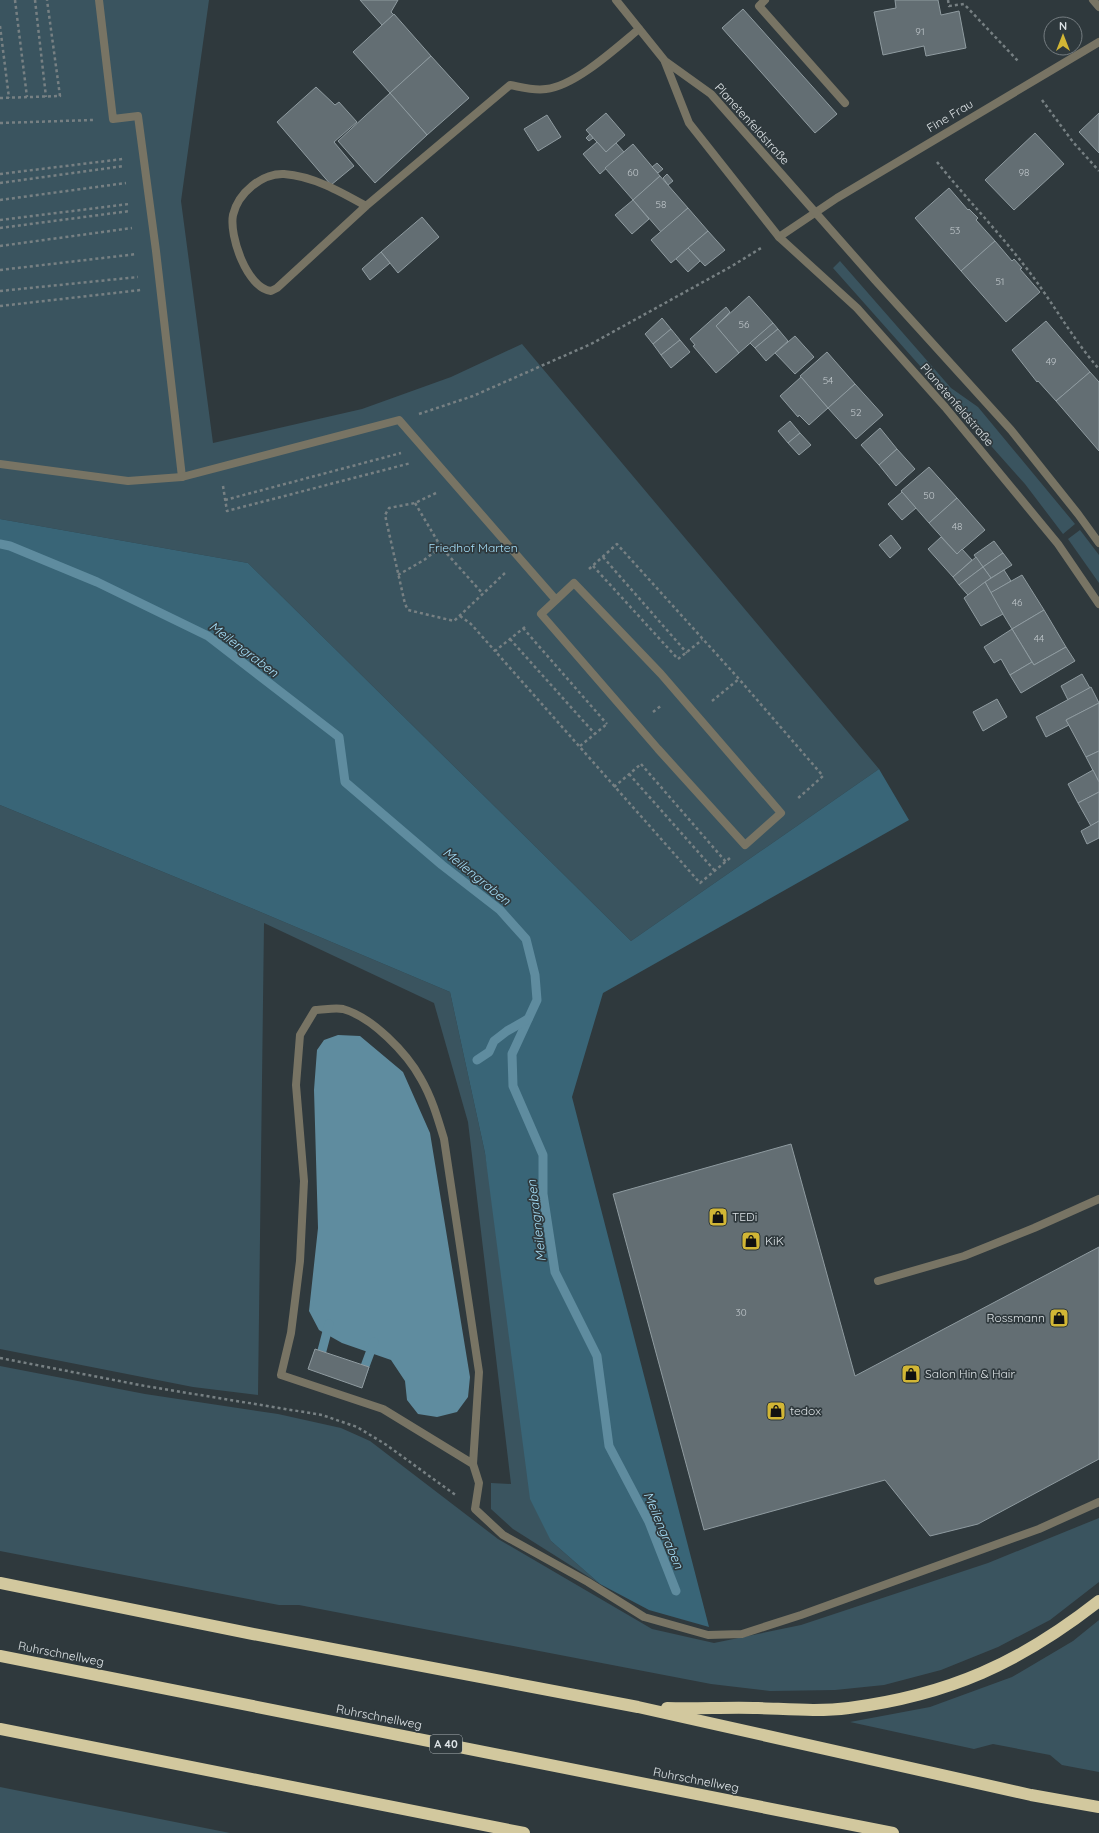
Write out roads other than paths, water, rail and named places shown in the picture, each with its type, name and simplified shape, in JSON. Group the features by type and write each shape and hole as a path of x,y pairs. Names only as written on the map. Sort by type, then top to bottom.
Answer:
{"highway":[{"path":"0,1583 253,1634 638,1707 1031,1795 1099,1807"},
{"path":"638,1707 815,1710 848,1708 895,1700 942,1689 995,1668 1028,1651 1067,1626 1099,1601"},
{"name":"Ruhrschnellweg","path":"0,1656 893,1833"},
{"path":"0,1729 524,1833"}],"street":[{"path":"99,0 113,119 138,116 159,275 182,476"},
{"name":"Planetenfeldstraße","path":"616,0 665,61 711,94 814,212 1011,430 1078,514 1099,543"},
{"path":"765,0 759,6 845,103"},
{"path":"1093,0 1099,6"},
{"path":"366,206 335,188 308,179 283,174 272,176 260,180 249,188 240,200 233,214 232,233 235,245 249,274 260,288 271,291 277,288 366,206 510,85 527,89 547,89 565,84 584,72 639,29"},
{"name":"Fine Frau","path":"814,212 1099,42"},
{"name":"Planetenfeldstraße","path":"665,61 689,123 779,238 857,308 945,407 1058,544 1099,604"},
{"path":"779,238 814,212"},
{"path":"0,464 128,481 182,476 399,420 556,600"},
{"path":"574,583 661,674 781,813 746,845 658,749 541,614 556,600 574,583"},
{"path":"473,1464 383,1410 281,1375 291,1332 300,1261 304,1181 296,1085 300,1035 315,1010 342,1009 371,1022 397,1047 421,1078 435,1108 444,1139 479,1372 473,1464 479,1483 475,1509 503,1535 588,1582 644,1616 708,1635 742,1634 801,1615 1039,1529 1099,1502"},
{"path":"878,1281 964,1256 1034,1228 1099,1198"}],"waterway":[{"name":"Meilengraben","path":"0,544 10,546 97,582 208,636 339,737 345,782 442,865 500,910 526,939 535,975 537,1000 512,1054 513,1086 543,1155 543,1194 555,1272 597,1356 609,1446 649,1522 676,1591"},
{"path":"477,1060 489,1052 494,1041 507,1031 528,1019"},
{"path":"319,1362 329,1324"},
{"path":"361,1377 374,1342"}],"place":[{"name":"TEDi","path":"718,1217"},
{"name":"KiK","path":"751,1241"},
{"name":"Rossmann","path":"1059,1318"},
{"name":"Salon Hin & Hair","path":"911,1374"},
{"name":"tedox","path":"776,1411"}],"park label":[{"name":"Friedhof Marten","path":"473,548"}]}
